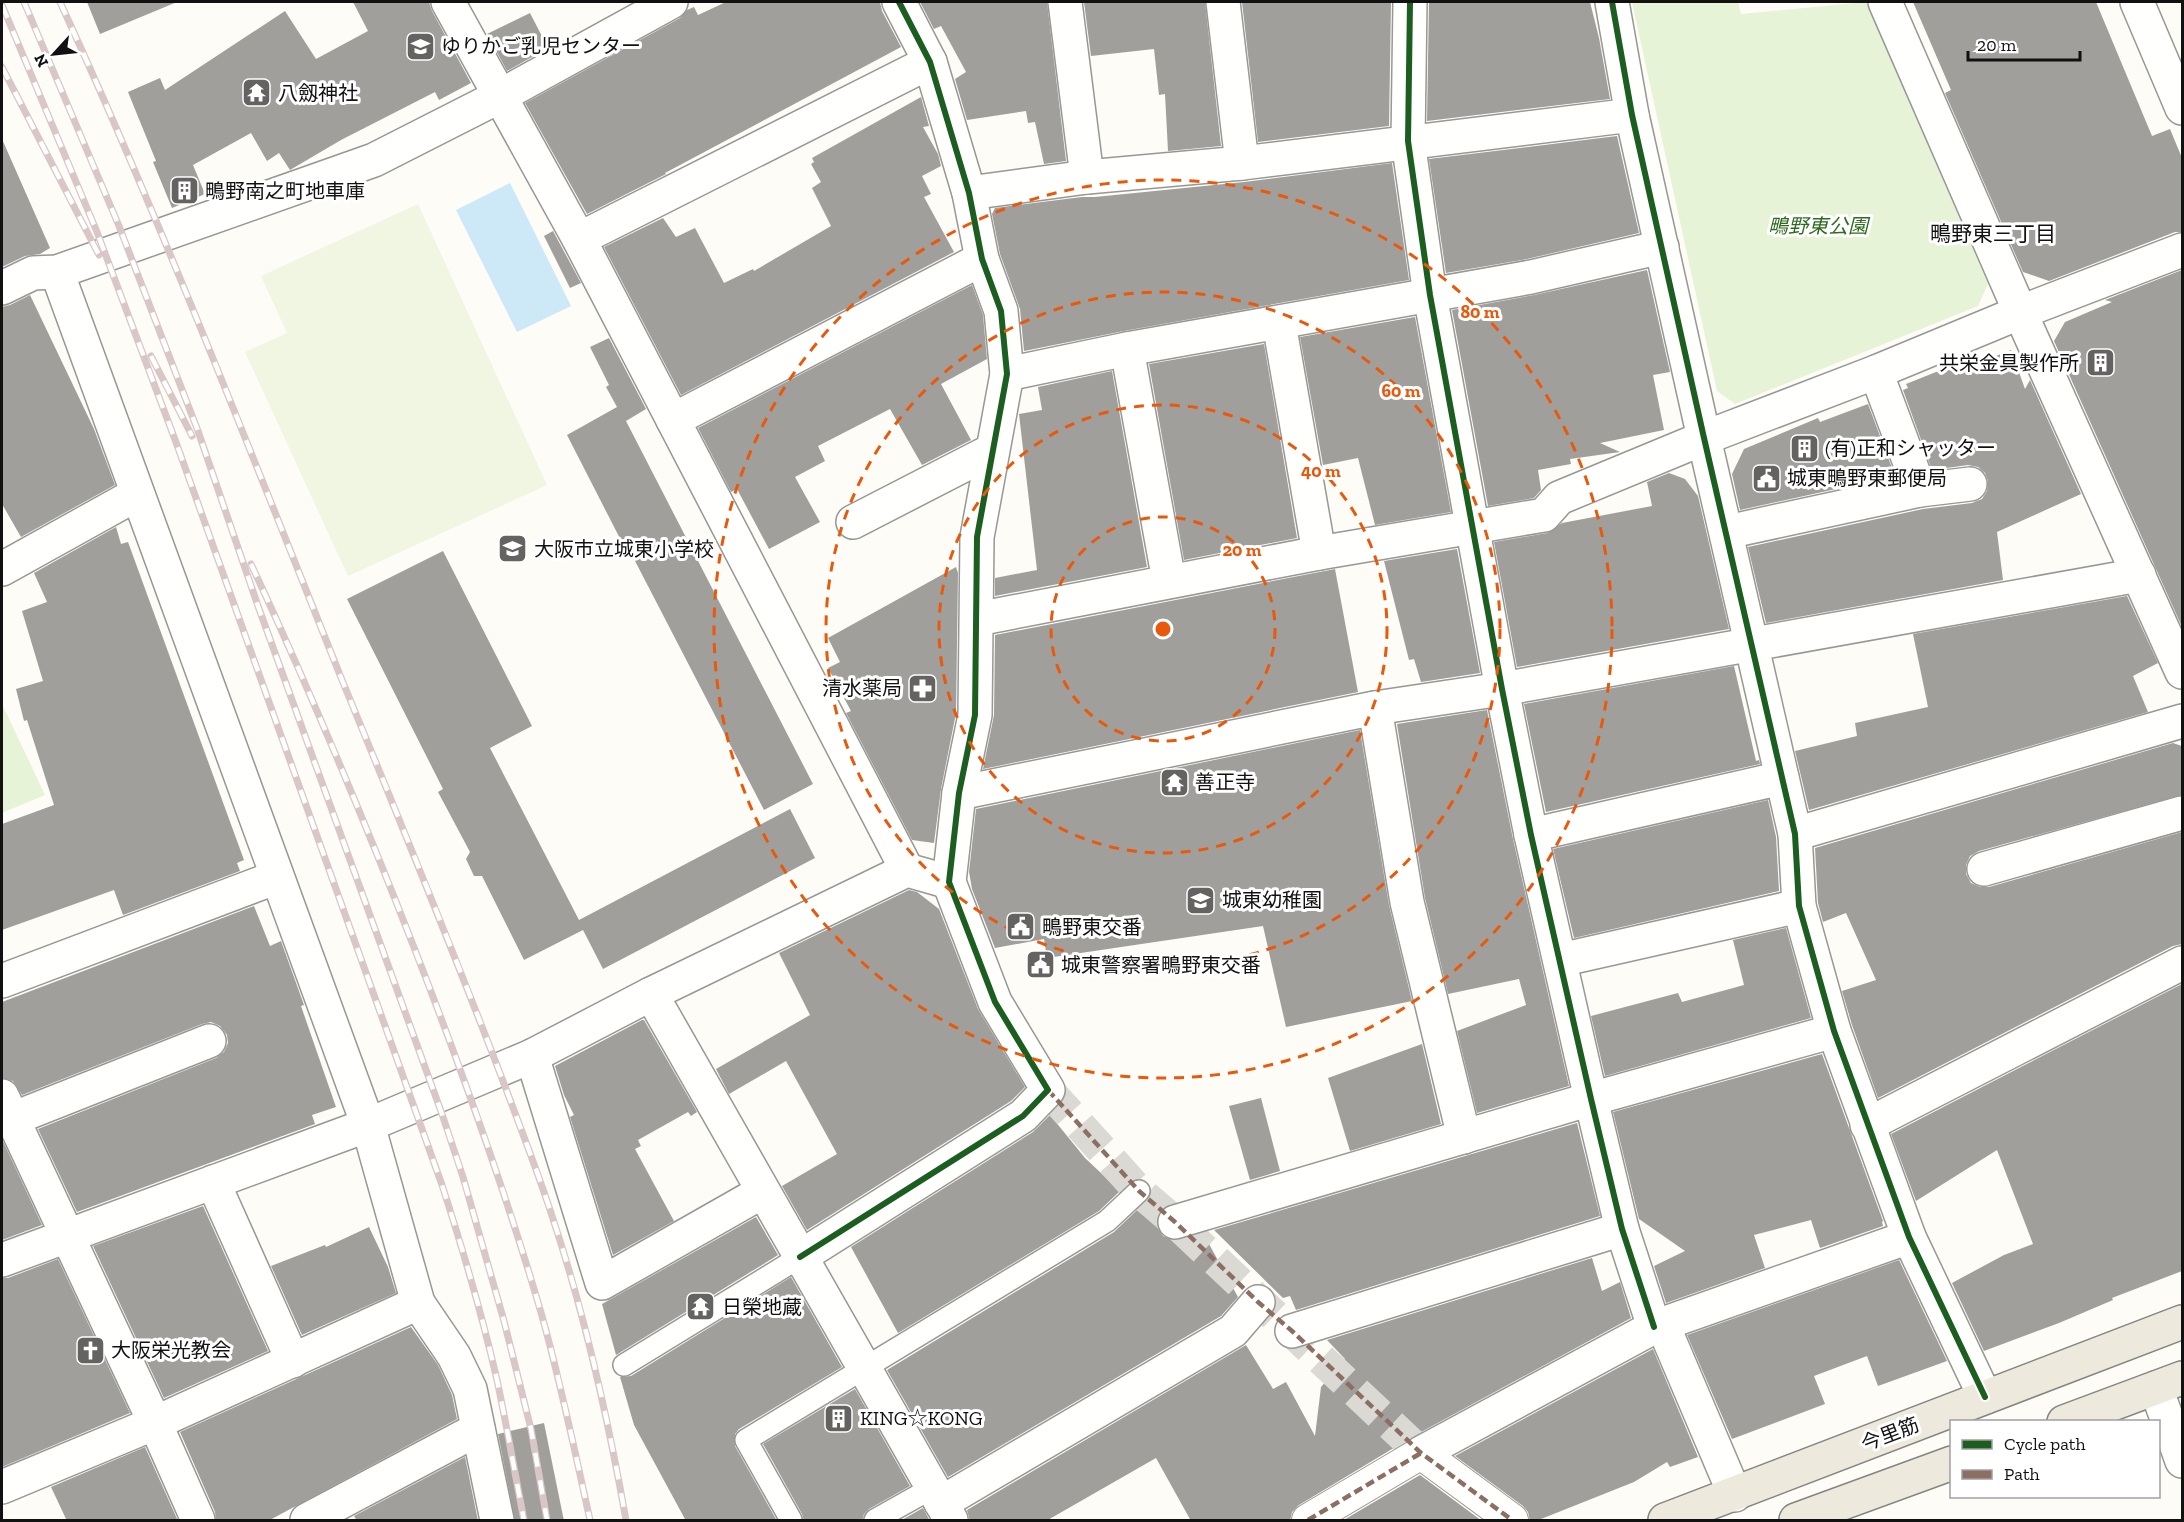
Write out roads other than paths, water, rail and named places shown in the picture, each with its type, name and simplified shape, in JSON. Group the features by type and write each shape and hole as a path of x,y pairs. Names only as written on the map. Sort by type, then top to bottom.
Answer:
{"main road":[{"name":"今里筋","path":"1665,1521 2182,1322"},
{"path":"2069,1420 2169,1383"},
{"path":"1796,1521 1950,1464"}],"street":[{"path":"448,2 579,239 908,870"},
{"path":"2,288 33,273 57,272 374,160 500,96 671,2"},
{"path":"800,1257 1023,1116 1047,1090 995,1002 949,882 958,793 975,715 977,537 1006,374 1001,311 982,258 969,193 930,62 899,2"},
{"path":"1065,2 1087,177"},
{"path":"1223,2 1242,163"},
{"path":"1410,2 1408,141 1430,295 1531,835 1622,1229 1658,1325 1735,1495"},
{"path":"1612,2 1632,115 1796,834 1799,906 1834,1031 1908,1237 1985,1397"},
{"path":"1885,2 2182,672"},
{"path":"2137,2 2182,108"},
{"path":"579,239 930,62"},
{"path":"969,193 1087,177 1242,163 1632,115"},
{"path":"1006,374 1127,349 1532,277 1662,247"},
{"path":"977,619 1318,553 1544,515 1559,498 1704,438 2182,250"},
{"path":"673,420 982,258"},
{"path":"57,272 368,1125 418,1303 454,1356 470,1389 497,1521"},
{"path":"1279,322 1318,553"},
{"path":"1127,349 1169,581"},
{"path":"1876,372 1920,490"},
{"path":"854,522 991,451"},
{"path":"1727,532 1920,490 1970,484"},
{"path":"2,569 128,500"},
{"path":"958,793 1375,708 1502,689 2139,575"},
{"path":"1375,708 1407,902 1464,1137"},
{"path":"1796,834 2182,721"},
{"path":"1531,835 1782,778"},
{"path":"1984,869 2182,813"},
{"path":"2,1260 368,1125 532,1056 651,994 908,870 949,882"},
{"path":"2,981 277,877"},
{"path":"1560,960 1799,906"},
{"path":"1867,1125 2182,963"},
{"path":"651,994 941,1504 1233,1331 1258,1302"},
{"path":"1174,1222 1591,1099 1834,1031"},
{"path":"198,1521 67,1235 6,1111 209,1041"},
{"path":"532,1056 602,1283 762,1192"},
{"path":"213,1182 293,1361"},
{"path":"1292,1331 1622,1229"},
{"path":"1308,1521 1421,1453 1658,1325 1908,1237"},
{"path":"2,1486 155,1423 418,1303"},
{"path":"2169,1383 2182,1461"},
{"path":"307,1521 478,1429"},
{"path":"1421,1453 1512,1521"}],"lane":[{"path":"791,1521 746,1440 1107,1221 1139,1191"},
{"path":"624,1365 800,1257"},
{"path":"875,1521 941,1504"}],"water":[{"path":"510,183 571,306 517,332 456,210"}],"tunnel":[{"path":"1048,1090 1139,1191 1421,1453"}],"railway":[{"path":"24,2 119,226 198,431 258,606 442,1114 463,1177 504,1321 531,1429 547,1520"},
{"path":"60,2 205,339 446,935 524,1137 565,1256 586,1331 604,1406 626,1520"},
{"path":"2,5 97,232 177,445 442,1185 472,1282 491,1355 524,1520"},
{"path":"2,67 99,255"},
{"path":"151,356 192,436"},
{"path":"251,564 376,852 483,1132 542,1316 562,1392 590,1520"}],"place":[{"name":"ゆりかご乳児センター","path":"420,46"},
{"name":"八劔神社","path":"257,93"},
{"name":"鴫野南之町地車庫","path":"184,191"},
{"name":"共栄金具製作所","path":"2100,363"},
{"name":"(有)正和シャッター","path":"1804,448"},
{"name":"城東鴫野東郵便局","path":"1766,478"},
{"name":"大阪市立城東小学校","path":"513,549"},
{"name":"清水薬局","path":"923,688"},
{"name":"善正寺","path":"1174,782"},
{"name":"城東幼稚園","path":"1201,900"},
{"name":"鴫野東交番","path":"1021,927"},
{"name":"城東警察署鴫野東交番","path":"1040,965"},
{"name":"日榮地蔵","path":"701,1307"},
{"name":"大阪栄光教会","path":"90,1350"},
{"name":"KING☆KONG","path":"839,1418"}],"district":[{"name":"鴫野東三丁目","path":"1993,233"}],"park label":[{"name":"鴫野東公園","path":"1818,226"}]}
